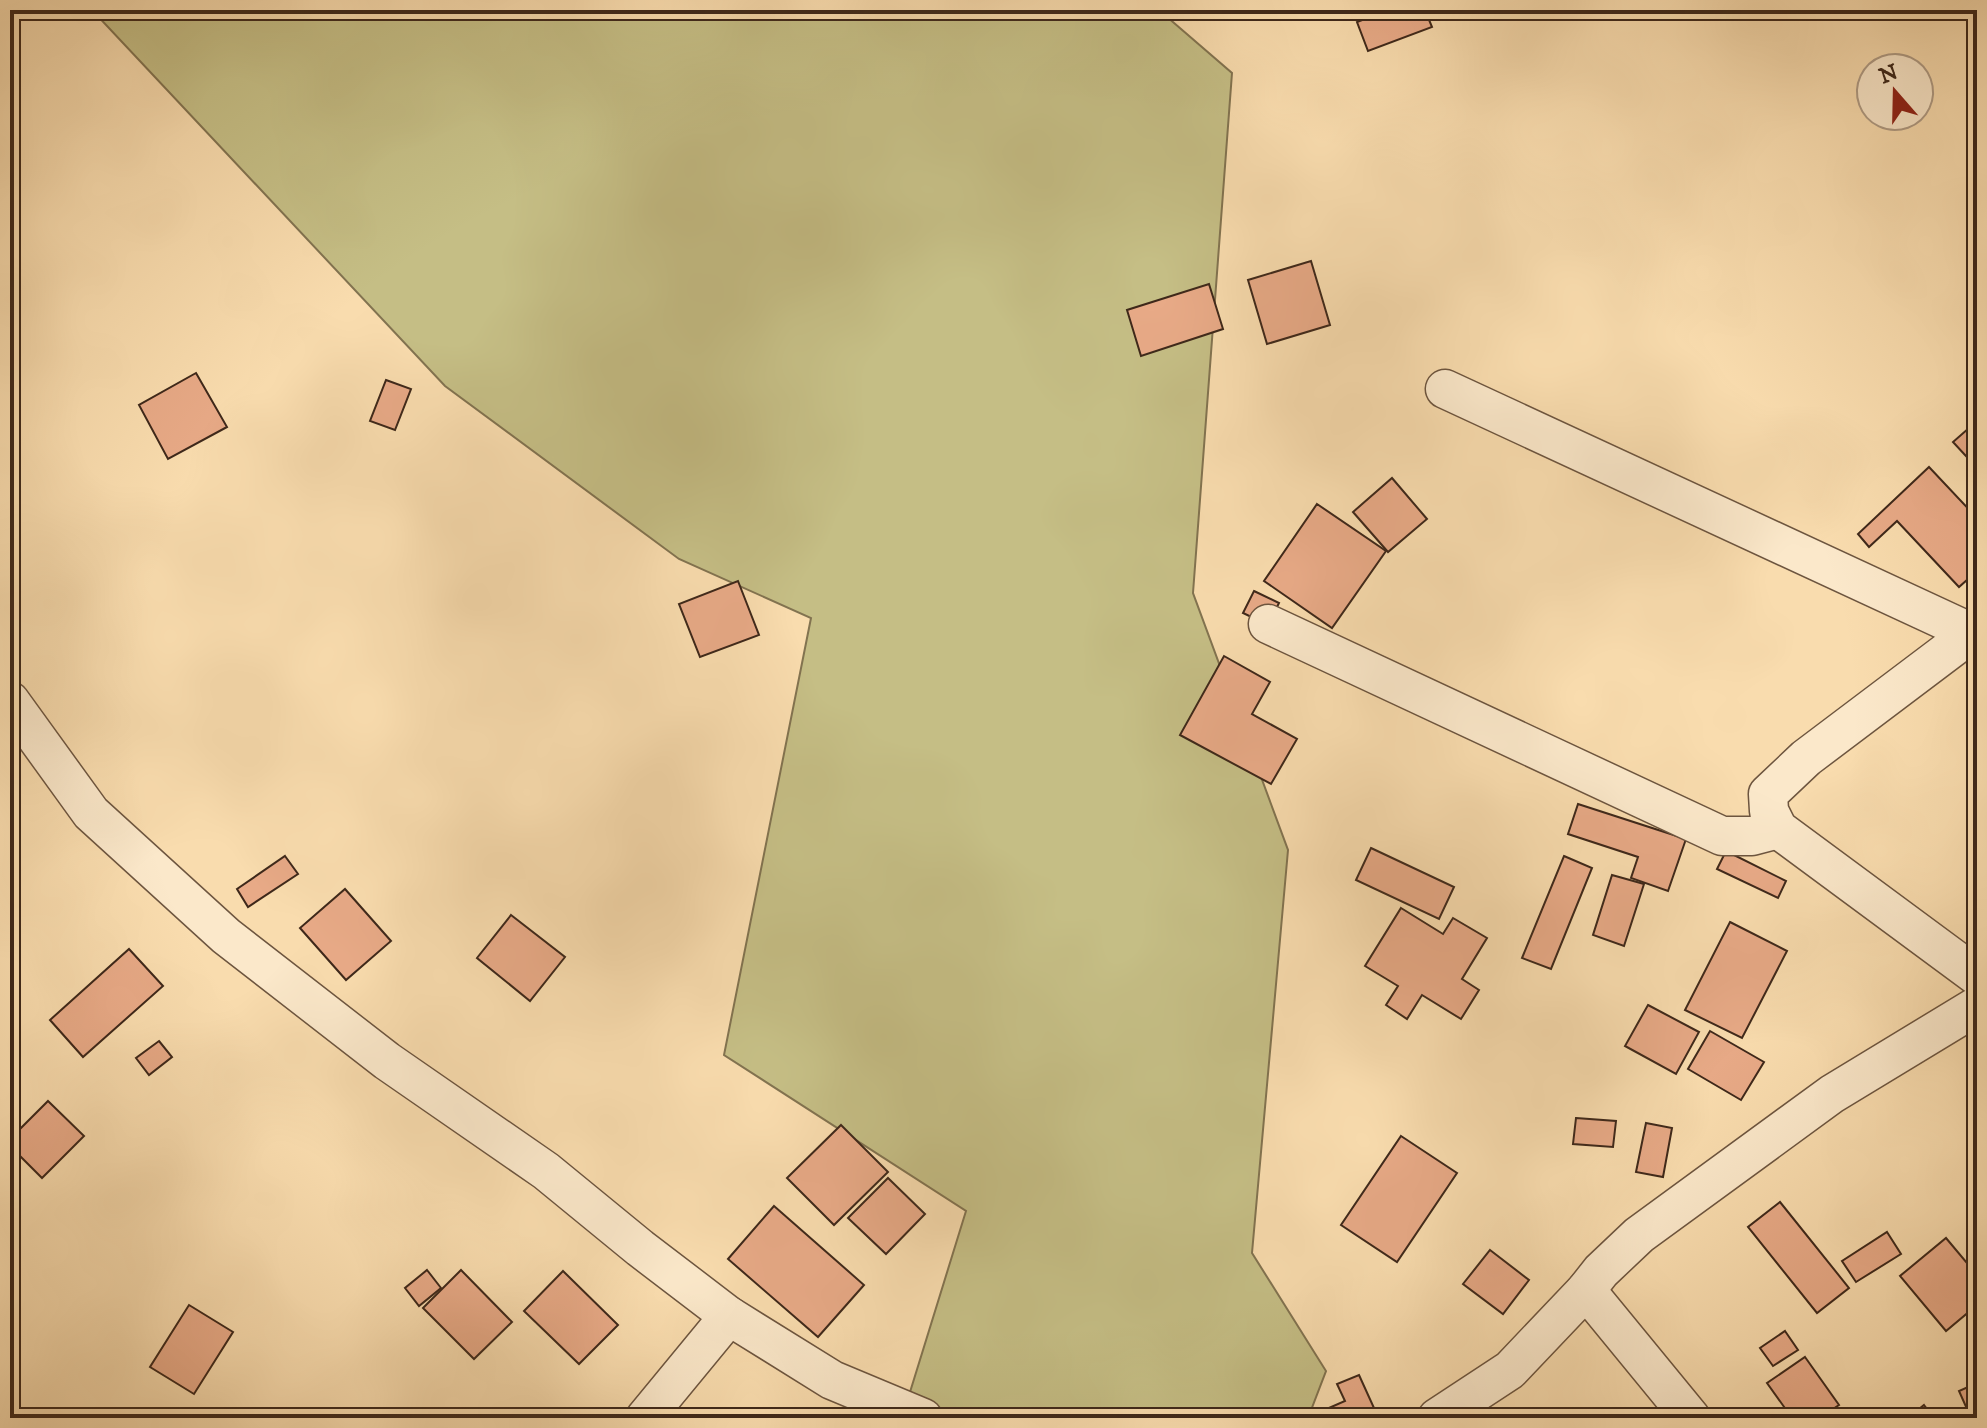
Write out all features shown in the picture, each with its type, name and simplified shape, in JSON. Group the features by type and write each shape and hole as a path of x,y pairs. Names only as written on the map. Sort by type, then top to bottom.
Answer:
{"street":[{"path":"1445,389 1975,631 1778,782 1768,794 1769,811 1778,829 1977,976"},
{"path":"1268,624 1722,836 1752,836 1778,829"},
{"path":"10,701 91,813 226,936 387,1061 546,1171 729,1316 832,1380 923,1418"},
{"path":"1437,1418 1510,1370 1601,1271 1639,1235 1832,1094 1977,1006"},
{"path":"1586,1290 1691,1418"},
{"path":"645,1418 729,1316"}],"shaded area":[{"path":"92,10 1159,10 1232,73 1193,593 1288,850 1252,1253 1326,1371 1308,1418 902,1418 966,1211 724,1055 811,618 679,559 445,386"}],"building":[{"path":"1388,10 1425,10 1432,27 1368,51 1357,22"},
{"path":"1311,261 1330,325 1267,344 1248,280"},
{"path":"1209,284 1223,329 1141,356 1127,310"},
{"path":"10,286 17,303 10,305"},
{"path":"196,373 227,427 168,459 139,405"},
{"path":"386,380 411,389 395,430 370,421"},
{"path":"1977,421 1977,468 1953,442"},
{"path":"1929,467 1977,518 1977,571 1959,587 1897,521 1869,547 1858,534"},
{"path":"1392,478 1427,519 1388,552 1353,512"},
{"path":"1317,504 1386,551 1332,628 1264,581"},
{"path":"738,581 759,635 700,657 679,604"},
{"path":"1254,591 1279,603 1268,625 1243,613"},
{"path":"1224,656 1270,682 1252,714 1297,739 1271,784 1180,735"},
{"path":"1578,804 1686,839 1668,891 1631,878 1638,857 1568,834"},
{"path":"1371,848 1454,887 1439,919 1356,880"},
{"path":"1726,851 1786,881 1778,898 1717,869"},
{"path":"285,856 298,874 248,907 237,889"},
{"path":"1564,856 1592,868 1551,969 1522,958"},
{"path":"1612,875 1644,884 1624,946 1593,935"},
{"path":"345,889 391,941 346,980 300,928"},
{"path":"1401,908 1443,934 1453,918 1487,938 1462,979 1479,990 1461,1019 1422,995 1407,1019 1386,1005 1398,986 1365,966"},
{"path":"511,915 565,957 530,1001 477,958"},
{"path":"1730,922 1787,951 1742,1038 1685,1010"},
{"path":"129,949 163,986 83,1057 50,1020"},
{"path":"1648,1005 1699,1032 1676,1074 1625,1046"},
{"path":"1710,1031 1764,1062 1741,1100 1688,1069"},
{"path":"159,1041 172,1057 149,1075 136,1058"},
{"path":"48,1101 84,1136 42,1178 10,1146 10,1139"},
{"path":"1576,1118 1616,1121 1613,1147 1573,1144"},
{"path":"1646,1123 1672,1128 1663,1177 1636,1172"},
{"path":"841,1125 888,1172 834,1225 787,1178"},
{"path":"1401,1136 1457,1173 1397,1262 1341,1225"},
{"path":"888,1178 925,1214 886,1254 848,1218"},
{"path":"1780,1202 1849,1288 1817,1313 1748,1227"},
{"path":"774,1206 864,1285 818,1337 728,1259"},
{"path":"1887,1232 1901,1254 1856,1282 1842,1261"},
{"path":"1946,1238 1977,1275 1977,1305 1946,1331 1900,1276"},
{"path":"1490,1250 1529,1280 1503,1314 1463,1284"},
{"path":"427,1270 441,1288 419,1306 405,1288"},
{"path":"461,1270 512,1322 474,1359 423,1308"},
{"path":"563,1271 618,1325 579,1364 524,1311"},
{"path":"189,1305 233,1332 194,1394 150,1367"},
{"path":"1785,1331 1798,1350 1773,1366 1760,1348"},
{"path":"1805,1357 1839,1405 1819,1418 1792,1418 1767,1383"},
{"path":"1359,1375 1374,1408 1352,1418 1306,1418 1345,1401 1337,1384"},
{"path":"1977,1383 1977,1418 1971,1418 1959,1391"},
{"path":"1924,1405 1934,1418 1908,1418"}]}
